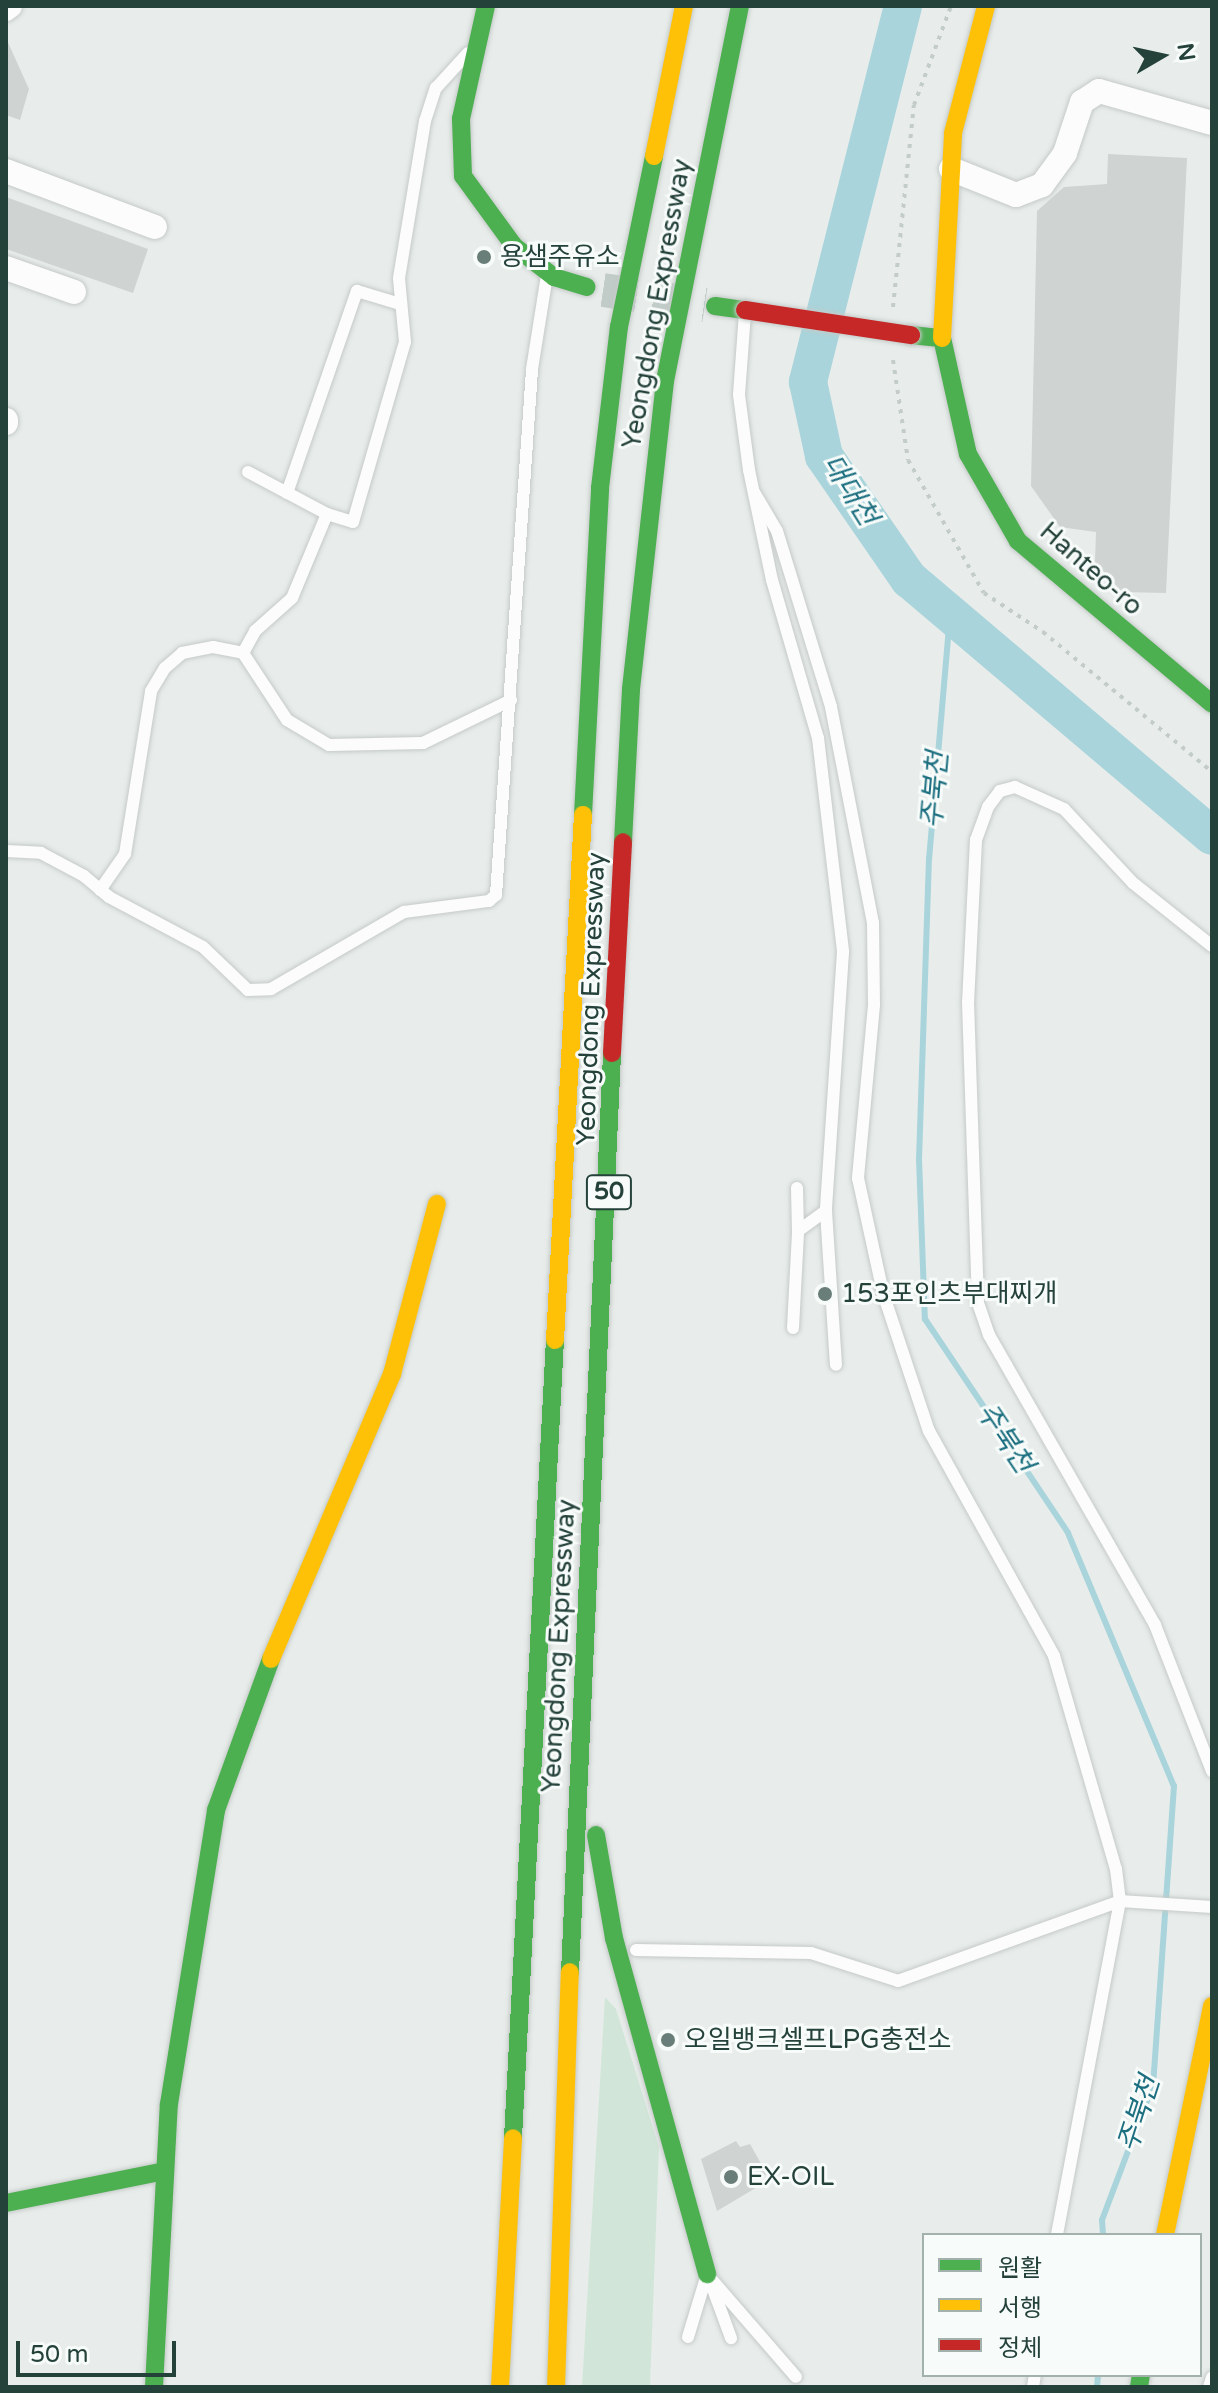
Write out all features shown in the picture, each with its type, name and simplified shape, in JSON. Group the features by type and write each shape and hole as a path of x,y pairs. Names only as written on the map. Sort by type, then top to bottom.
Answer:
{"main road":[{"path":"486,6 461,119 463,176 514,246 548,272 587,287"},
{"name":"Yeongdong Expressway","path":"500,2387 600,488 619,327 684,6"},
{"name":"Yeongdong Expressway","path":"556,2387 581,1670 631,689 665,381 740,6"},
{"name":"Hanteo-ro","path":"986,6 953,133 942,338 955,417 968,454 1018,541 1212,704"},
{"path":"715,306 942,338"},
{"path":"154,2387 169,2104 216,1810 248,1709 335,1519 392,1374 437,1204"},
{"path":"581,1670 599,1871 707,2274"},
{"path":"1165,2233 1212,2006"},
{"path":"6,2203 165,2171"}],"street":[{"path":"951,169 1016,195 1042,185 1065,153 1082,102 1099,91 1212,123"},
{"path":"6,171 155,227"},
{"path":"6,268 74,292"}],"lane":[{"path":"248,472 327,514 353,522 367,484 405,342 400,304 425,121 451,65 477,47"},
{"path":"6,851 41,853 203,947 248,990 271,989 404,912 489,901 500,879 532,369 548,272"},
{"path":"287,493 357,291 400,304"},
{"path":"745,310 739,395 772,580 818,738 843,952 826,1211 836,1365"},
{"path":"754,492 777,531 831,707 873,923 874,1005 858,1178 883,1293 929,1431 1054,1656 1120,1901 1057,2233"},
{"path":"243,653 255,631 292,598 327,514"},
{"path":"100,890 125,854 151,691 165,668 182,653 213,647 243,653 287,720 329,745 423,743 511,700"},
{"path":"1212,946 1133,883 1064,809 1015,787 1000,791 988,807 976,840 968,1002 978,1303 989,1335 1155,1625 1212,1771"},
{"path":"793,1328 797,1188"},
{"path":"798,1231 826,1211"},
{"path":"636,1950 811,1953 898,1981 1120,1901 1212,1907"},
{"path":"688,2337 707,2274"},
{"path":"707,2274 731,2338"},
{"path":"707,2274 796,2377"},
{"path":"1209,2387 1212,2377"}],"green space":[{"path":"605,1997 616,2009 659,2147 650,2387 582,2387"}],"building":[{"path":"6,38 29,89 20,120 6,115"},
{"path":"1108,154 1187,158 1166,593 1122,592 1095,562 1096,532 1060,527 1031,486 1037,211 1064,187 1107,184"},
{"path":"6,197 148,249 133,293 6,249"},
{"name":"EX-OIL","path":"736,2141 740,2147 750,2144 767,2174 756,2179 759,2186 717,2211 701,2159"}],"waterway":[{"name":"대대천","path":"903,6 808,382 824,456 909,579 1212,836"},
{"name":"주북천","path":"950,615 929,858 919,1159 925,1319 1068,1533 1174,1786 1153,2085 1102,2220 1103,2233"},
{"name":"주북천","path":"1097,2387 1098,2377"}],"tunnel":[{"path":"603,290 705,305"}],"traffic: fast":[{"path":"486,6 461,119 463,176 514,246 554,277 587,287"},
{"path":"623,842 631,689 665,381 740,6"},
{"path":"583,815 600,488 619,327 654,156"},
{"path":"715,306 745,310"},
{"path":"911,335 942,338 968,454 1018,541 1212,704"},
{"path":"570,1972 612,1053"},
{"path":"513,2138 555,1340"},
{"path":"154,2387 169,2104 216,1810 271,1659"},
{"path":"596,1835 614,1938 707,2274"},
{"path":"6,2203 165,2171"},
{"path":"1139,2387 1141,2377"}],"traffic: slow":[{"path":"654,156 684,6"},
{"path":"942,338 953,133 986,6"},
{"path":"555,1340 583,815"},
{"path":"271,1659 392,1374 437,1204"},
{"path":"556,2387 570,1972"},
{"path":"1165,2233 1212,2006"},
{"path":"500,2387 513,2138"}],"traffic: jam":[{"path":"745,310 911,335"},
{"path":"612,1053 623,842"}],"place":[{"name":"용샘주유소","path":"484,257"},
{"name":"153포인츠부대찌개","path":"825,1294"},
{"name":"오일뱅크셀프LPG충전소","path":"668,2040"},
{"name":"EX-OIL","path":"731,2177"}]}
